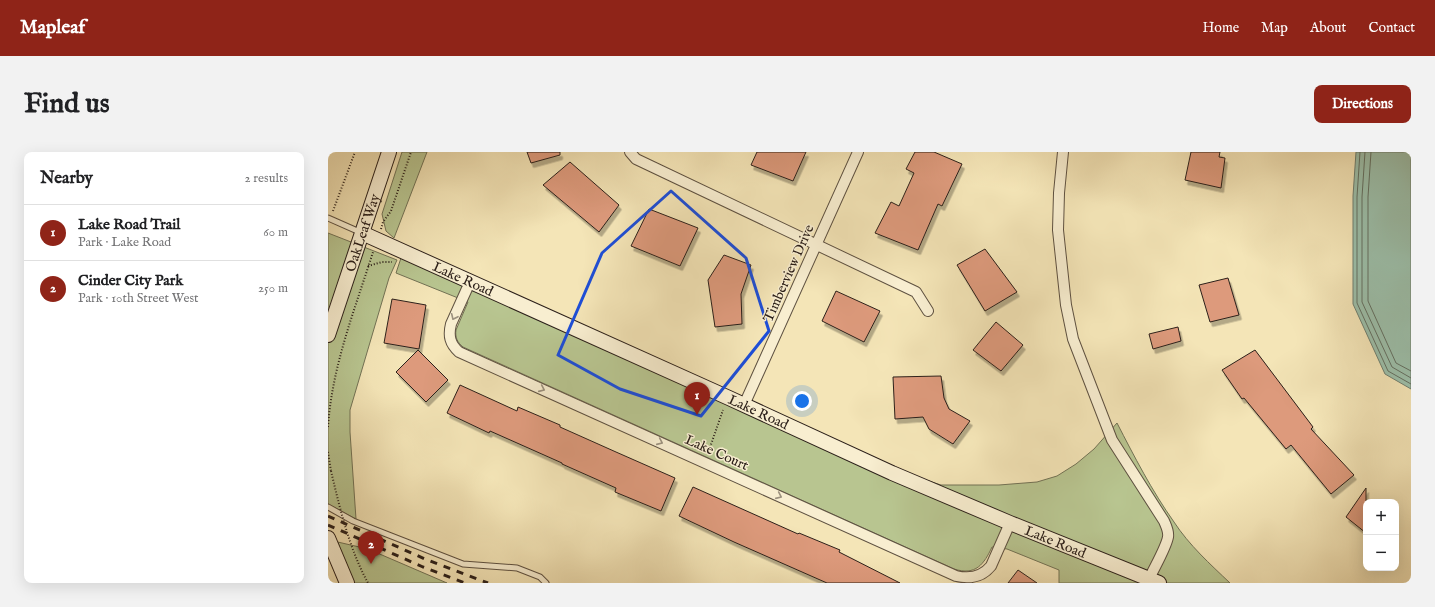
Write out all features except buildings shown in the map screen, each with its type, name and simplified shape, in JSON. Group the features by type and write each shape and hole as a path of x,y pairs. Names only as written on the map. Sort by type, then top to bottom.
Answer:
{"street":[{"name":"OakLeaf Way","path":"328,335 389,152"},
{"path":"630,152 636,159 916,292 928,311"},
{"name":"Timberview Drive","path":"744,405 858,152"},
{"path":"1063,152 1059,193 1058,230 1066,305 1073,339 1112,440 1164,521 1167,530 1168,536 1166,543 1152,582"},
{"name":"Lake Road","path":"362,233 892,473 1152,582"},
{"name":"Lake Court","path":"470,282 449,331 449,337 454,348 466,355 963,578 975,576 987,570 991,566 1010,523"},
{"path":"328,538 346,581"}],"lane":[{"path":"329,219 362,233"},
{"path":"328,507 353,521 463,564 517,568 540,577 546,583"}],"path":[{"path":"329,219 355,152"},
{"path":"328,427 336,367 376,240 383,222 391,211 411,152"},
{"path":"705,462 723,410 729,398"},
{"path":"328,452 345,529 361,570 368,583"}],"highlighted area":[{"path":"671,191 746,258 769,331 701,416 620,389 558,355 602,253"}],"shaded area":[{"path":"402,152 427,152 394,238 386,231 382,214"},
{"path":"328,233 397,260 389,278 350,410 350,432 356,519 328,504"},
{"path":"403,252 763,407 920,478 941,485 999,485 1037,482 1057,476 1076,464 1094,449 1117,423 1151,486 1186,539 1230,583 1059,583 1059,570 1007,549 992,547 986,559 974,570 962,571 954,569 463,347 457,339 456,330 468,302 396,273"},
{"path":"329,540 368,549 447,583 347,583"}],"water":[{"path":"1356,152 1411,152 1411,389 1385,374 1353,304 1353,196"}],"railway":[{"path":"328,516 425,559 488,583"},
{"path":"328,525 423,567 465,583"}],"place":[{"name":"Lake Road Trail","path":"697,415"},
{"name":"Cinder City Park","path":"371,564"}]}
